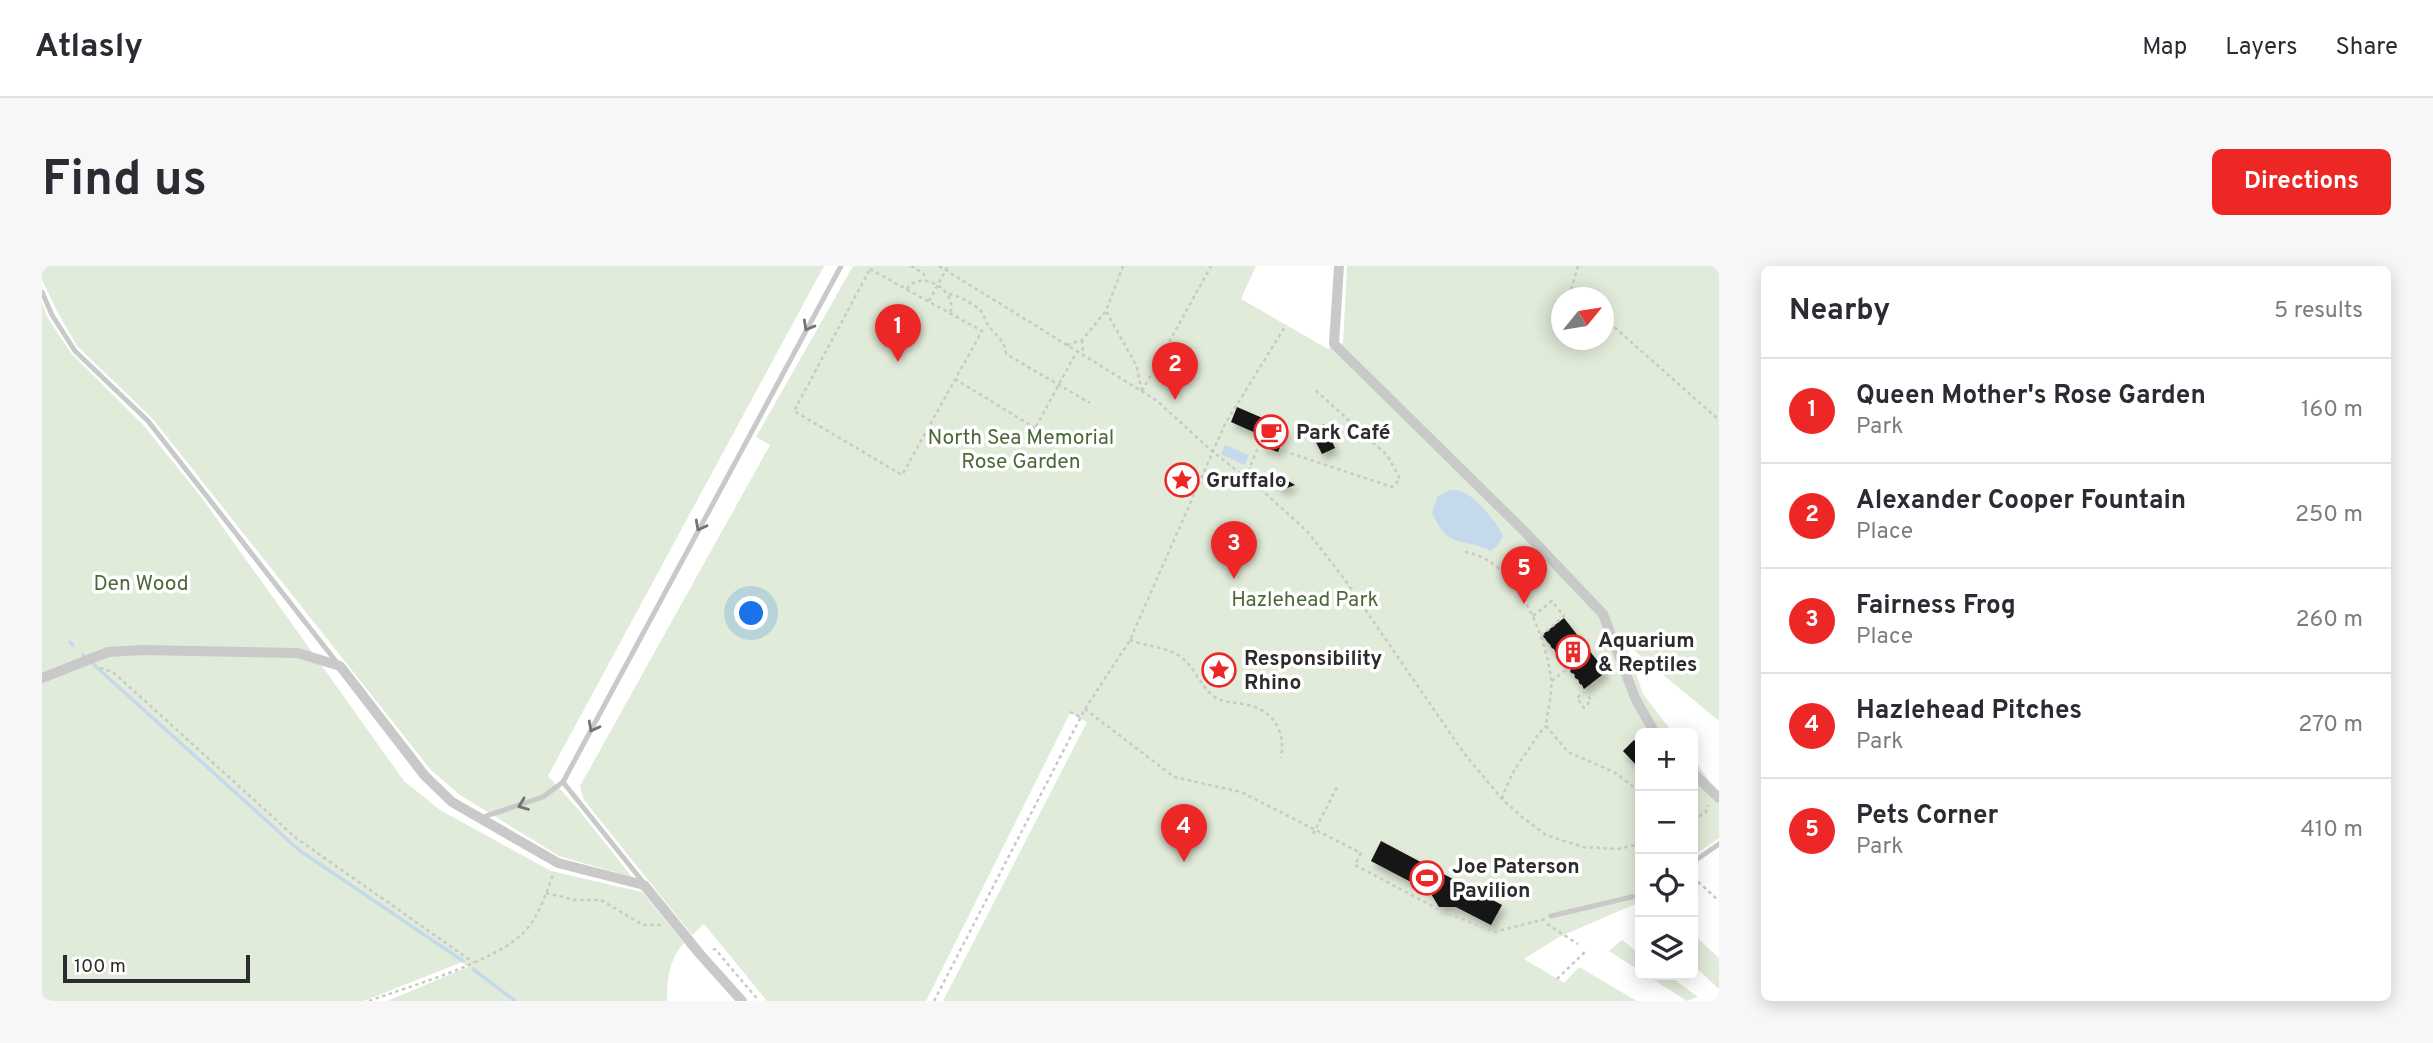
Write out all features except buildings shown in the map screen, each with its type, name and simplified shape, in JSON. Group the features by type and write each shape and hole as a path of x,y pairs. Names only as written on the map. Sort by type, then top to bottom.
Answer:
{"street":[{"path":"1339,266 1334,344 1525,532 1603,614 1636,700 1652,728"},
{"path":"42,678 108,652 143,650 298,653 340,666 425,776 452,803 558,863 645,885 742,1001"},
{"path":"1698,777 1717,792"}],"lane":[{"path":"480,818 543,797 563,782 841,266"},
{"path":"42,292 75,351 148,421 340,666"},
{"path":"563,782 645,885"},
{"path":"1698,859 1719,844"},
{"path":"1551,915 1635,896"}],"path":[{"path":"911,266 923,273 926,281"},
{"path":"939,266 947,268 1156,400 1212,452 1308,532 1345,580 1463,752 1502,799 1546,835 1583,847 1617,849 1635,845"},
{"path":"1067,345 1082,340 1106,311 1124,266"},
{"path":"1142,391 1211,266"},
{"path":"1572,287 1578,266"},
{"path":"929,301 947,268"},
{"path":"870,269 929,301 982,331 902,475 794,411 870,269"},
{"path":"907,289 915,281 926,281 957,296 981,312 989,328 995,331 1005,345 1006,354 1090,404"},
{"path":"949,294 953,306 950,313"},
{"path":"1106,311 1136,365 1142,391"},
{"path":"934,1001 1081,718 1130,640 1225,424 1286,325"},
{"path":"1614,327 1719,420"},
{"path":"1082,340 1083,356"},
{"path":"1026,445 1077,352"},
{"path":"955,379 1035,428"},
{"path":"1283,451 1392,487 1400,479 1387,455 1313,388"},
{"path":"1245,478 1263,436"},
{"path":"1268,484 1273,488 1279,486"},
{"path":"1465,552 1474,553 1499,567 1509,578 1541,636 1552,681 1546,726 1538,733 1532,746 1513,770 1502,799"},
{"path":"1532,617 1552,601 1564,616 1541,636"},
{"path":"1541,636 1585,691"},
{"path":"1130,640 1178,655 1188,663 1211,694 1225,703 1254,707 1275,721 1281,729 1283,740 1281,758"},
{"path":"80,661 113,672 296,838 473,962"},
{"path":"1552,681 1568,668"},
{"path":"1086,709 1174,777 1241,792 1314,832 1361,853 1355,865 1438,909 1494,932 1542,920 1551,915"},
{"path":"1070,712 1081,718"},
{"path":"1546,726 1568,752 1614,772 1639,791"},
{"path":"1314,832 1337,787"},
{"path":"1698,817 1706,812 1717,792"},
{"path":"369,1001 473,962 522,934 534,918 558,863"},
{"path":"1698,882 1719,901"},
{"path":"546,893 575,900 601,900 643,925 677,925"},
{"path":"1542,920 1578,944"},
{"path":"1557,979 1587,950"}],"green space":[{"path":"42,266 824,266 548,776 632,877 559,856 460,795 431,770 152,418 77,346 42,280"},
{"path":"853,266 1256,266 1241,299 1328,349 1343,343 1347,266 1719,266 1719,721 1626,644 1643,694 1669,728 1635,728 1635,904 1559,937 1524,959 1564,983 1579,967 1637,1001 943,1001 1087,722 1070,713 926,1001 767,1001 704,924 692,935 584,800 580,786 770,445 756,437"},
{"name":"Den Wood","path":"42,303 48,318 71,353 144,426 202,498 404,781 440,810 551,871 642,892 684,943 670,970 667,1001 387,1001 468,967 462,962 364,1001 42,1001"},
{"path":"1698,765 1719,795 1719,838 1698,853"},
{"path":"1698,939 1719,958 1719,989 1698,970"},
{"path":"1622,940 1635,950 1635,968 1609,951"},
{"path":"1654,980 1675,980 1698,997 1687,1001"}],"water":[{"path":"1225,445 1249,455 1245,465 1221,454"},
{"path":"1450,490 1461,491 1473,498 1496,524 1503,536 1491,551 1450,537 1438,524 1432,512 1438,496"}],"waterway":[{"path":"70,642 73,645"},
{"path":"83,655 299,850 463,961"},
{"path":"473,969 515,1001"}],"place":[{"name":"Queen Mother's Rose Garden","path":"898,362"},
{"name":"Alexander Cooper Fountain","path":"1175,400"},
{"name":"Park Café","path":"1271,432"},
{"name":"Gruffalo","path":"1182,480"},
{"name":"Fairness Frog","path":"1234,579"},
{"name":"Pets Corner","path":"1524,604"},
{"name":"Aquarium & Reptiles","path":"1573,652"},
{"name":"Responsibility Rhino","path":"1219,670"},
{"name":"Hazlehead Pitches","path":"1184,862"},
{"name":"Joe Paterson Pavilion","path":"1427,878"}],"park label":[{"name":"North Sea Memorial Rose Garden","path":"1021,449"},
{"name":"Hazlehead Park","path":"1305,599"}]}
